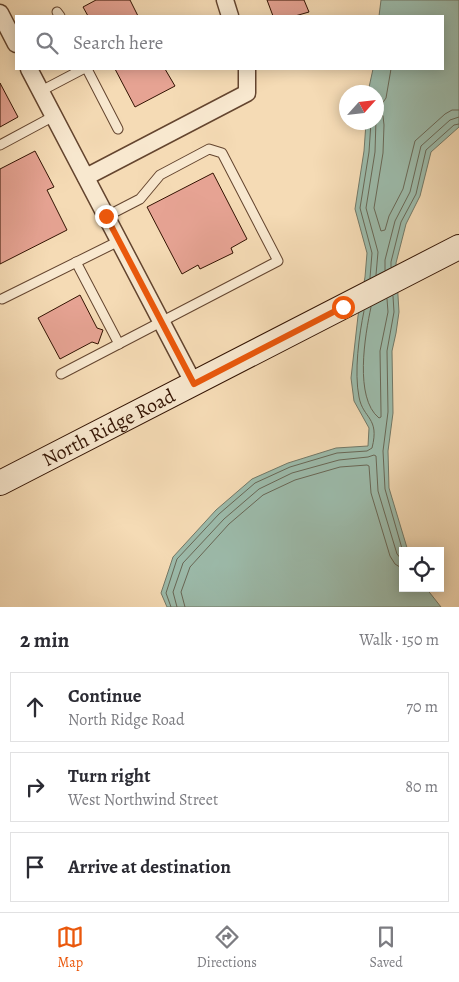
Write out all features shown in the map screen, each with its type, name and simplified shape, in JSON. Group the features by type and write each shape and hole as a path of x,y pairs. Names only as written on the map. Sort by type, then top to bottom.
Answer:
{"main road":[{"name":"North Ridge Road","path":"0,483 459,247"}],"street":[{"path":"225,0 230,15"},
{"path":"0,13 15,42"},
{"path":"30,70 194,384"},
{"path":"86,177 247,93 247,70"}],"lane":[{"path":"41,91 81,70"},
{"path":"88,70 118,129"},
{"path":"0,145 54,116"},
{"path":"61,374 278,261 222,153 209,149 160,175 140,199 106,216"},
{"path":"2,299 119,240"},
{"path":"76,262 119,344"}],"water":[{"path":"381,0 459,0 459,127 431,152 420,196 406,224 396,263 399,312 392,351 393,413 388,451 389,488 407,547 399,547 399,592 429,592 441,607 167,607 161,593 173,557 216,510 252,479 288,463 336,448 368,446 369,428 354,401 351,378 367,253 355,209 366,130 384,130 384,85 370,85 373,70 444,70 444,15 379,15"}],"building":[{"path":"96,0 130,0 138,15 87,15 83,7"},
{"path":"267,0 304,0 309,12 298,15 273,15"},
{"path":"116,70 166,70 175,86 135,107"},
{"path":"0,83 18,117 0,127"},
{"path":"35,151 54,187 47,190 67,230 0,264 0,169"},
{"path":"213,173 247,239 231,248 233,253 200,269 198,265 182,274 147,207"},
{"path":"80,295 97,328 103,330 98,344 92,342 60,359 38,318"}],"route":[{"path":"106,216 194,384 343,307"}]}
